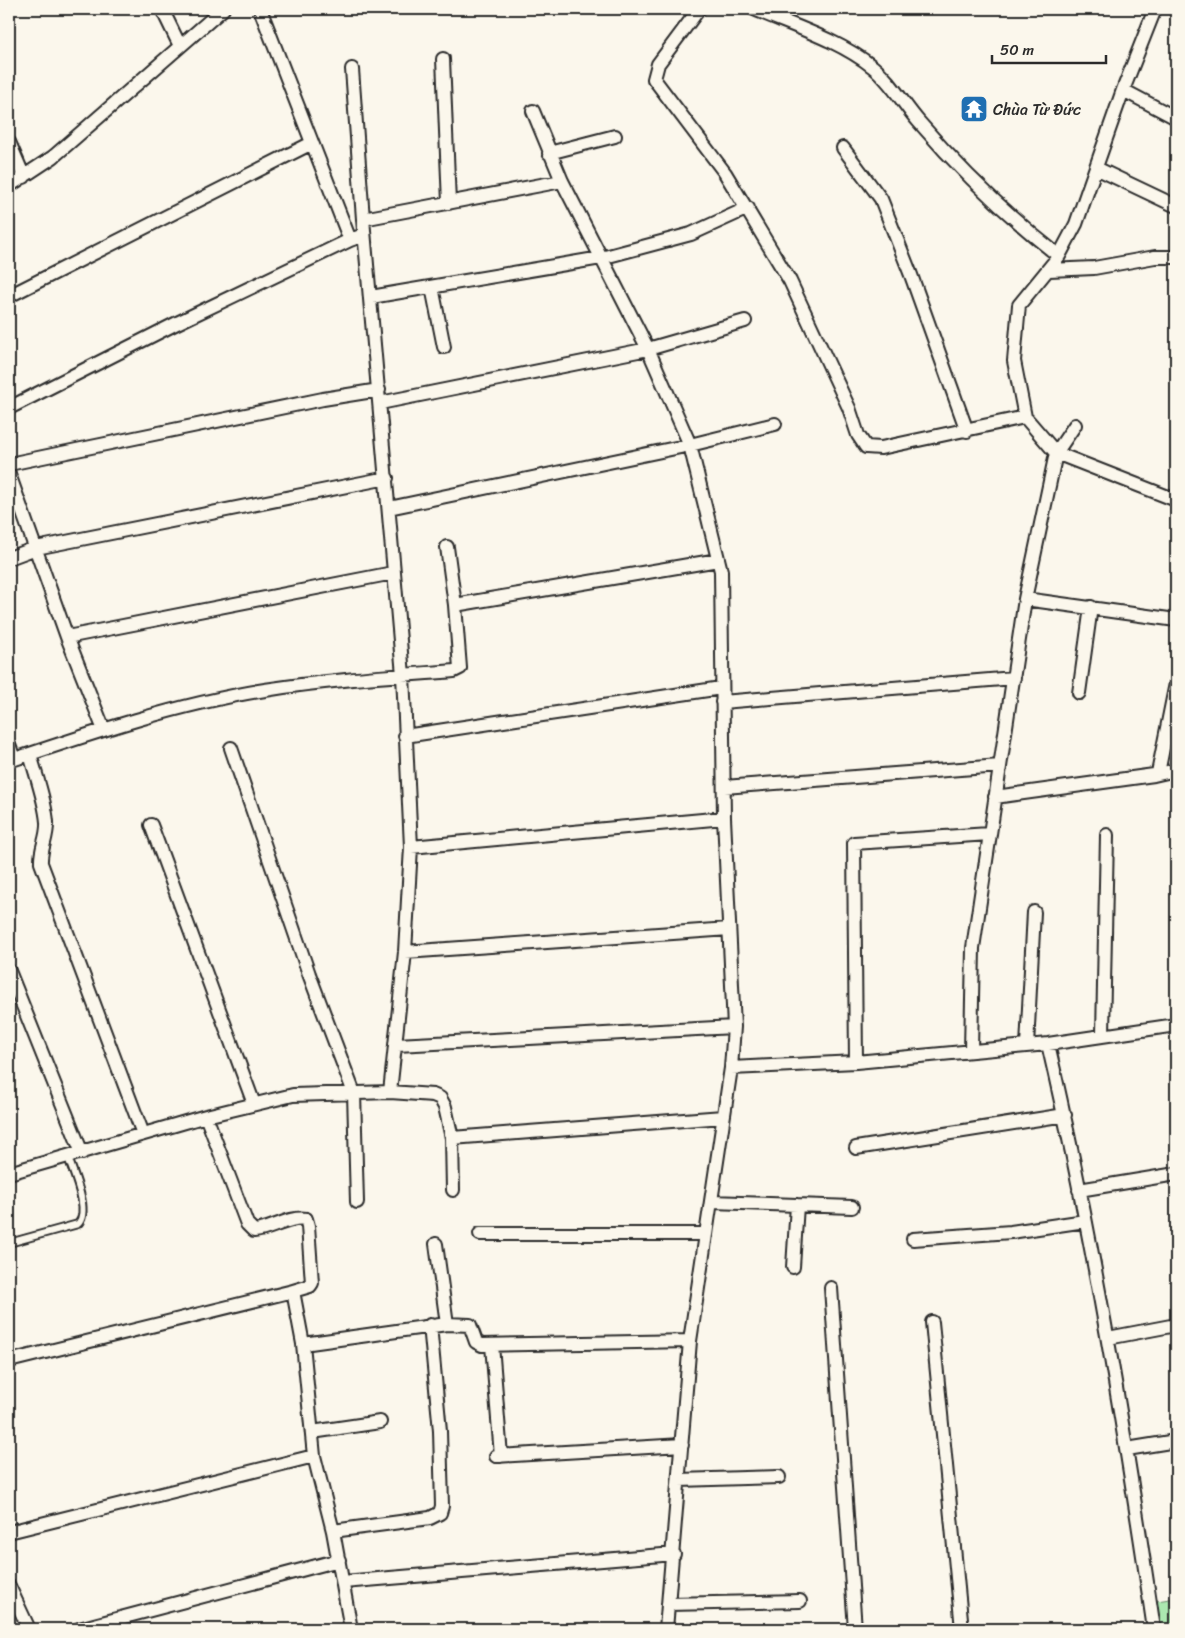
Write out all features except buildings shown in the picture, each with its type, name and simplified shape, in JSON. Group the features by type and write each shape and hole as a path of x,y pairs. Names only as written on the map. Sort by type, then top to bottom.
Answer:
{"street":[{"path":"162,9 180,46"},
{"path":"9,186 54,157 223,9"},
{"path":"260,9 350,240"},
{"path":"699,9 658,64 654,79 725,173 790,280 849,408 858,435 866,447 881,448 1025,417"},
{"path":"754,9 849,52 872,66 883,75 918,121 976,184 1013,220 1059,256"},
{"path":"1155,9 1123,90 1076,224 1059,256 1019,305 1014,361 1025,417 1056,453 1176,500"},
{"path":"443,59 448,203"},
{"path":"352,69 364,235 380,397 393,574 403,675 411,847 405,952 397,1045 390,1092"},
{"path":"1123,90 1176,118"},
{"path":"533,111 562,181 648,349 690,445 718,560 722,594 724,818 734,1027 731,1068 690,1341 674,1554 666,1629"},
{"path":"549,153 615,136"},
{"path":"9,142 24,177"},
{"path":"9,296 312,143"},
{"path":"843,148 881,199 967,431"},
{"path":"1096,168 1176,206"},
{"path":"363,219 562,181"},
{"path":"371,298 601,258 690,234 748,208"},
{"path":"9,408 175,324 364,235"},
{"path":"1049,270 1094,268 1155,257 1176,257"},
{"path":"432,287 444,347"},
{"path":"9,464 314,401 380,397 648,349 745,321"},
{"path":"389,508 690,445 775,424"},
{"path":"972,1051 973,948 1025,599 1056,453 1075,425"},
{"path":"9,474 67,637 104,730"},
{"path":"9,558 36,548 387,478"},
{"path":"9,745 11,760 104,730 195,705 264,690 454,671 460,668 455,605 447,547"},
{"path":"455,605 718,560"},
{"path":"67,637 393,574"},
{"path":"1025,599 1176,620"},
{"path":"1079,693 1091,607"},
{"path":"722,702 1014,678"},
{"path":"1158,773 1176,683"},
{"path":"405,736 722,688"},
{"path":"231,748 309,974 354,1093 357,1202"},
{"path":"30,754 47,822 46,838 40,852 41,863 143,1134"},
{"path":"724,786 1000,766"},
{"path":"995,797 1176,770"},
{"path":"411,847 724,818"},
{"path":"151,825 254,1104"},
{"path":"856,1062 854,843 989,834"},
{"path":"1103,1034 1106,835"},
{"path":"1027,1046 1034,912"},
{"path":"405,952 730,929"},
{"path":"9,970 82,1153"},
{"path":"731,1068 856,1062 1048,1044 1103,1034 1176,1025"},
{"path":"397,1045 734,1027"},
{"path":"1048,1044 1065,1115 1108,1338 1154,1629"},
{"path":"9,1173 206,1116 293,1095 390,1092 433,1095 440,1098 452,1138 453,1190"},
{"path":"856,1148 1065,1115"},
{"path":"9,1361 293,1291 312,1284 306,1219 299,1218 265,1230 254,1231 247,1224 206,1116"},
{"path":"452,1138 723,1117"},
{"path":"1079,1190 1176,1174"},
{"path":"712,1202 852,1207"},
{"path":"793,1267 797,1205"},
{"path":"913,1240 1011,1232 1085,1221"},
{"path":"480,1234 705,1234"},
{"path":"436,1244 446,1324"},
{"path":"831,1288 855,1629"},
{"path":"293,1291 303,1344 314,1456 333,1531 351,1629"},
{"path":"932,1322 962,1629"},
{"path":"303,1344 446,1324 470,1325 478,1345 690,1341"},
{"path":"333,1531 430,1518 440,1514 442,1506 440,1430 430,1325"},
{"path":"1108,1338 1176,1325"},
{"path":"492,1345 498,1456 682,1445"},
{"path":"312,1432 380,1422"},
{"path":"1127,1450 1176,1441"},
{"path":"9,1532 314,1456"},
{"path":"679,1480 779,1477"},
{"path":"343,1582 674,1554"},
{"path":"79,1629 339,1560"},
{"path":"9,1586 29,1629"},
{"path":"668,1604 800,1601"}],"lane":[{"path":"9,1243 78,1224 82,1221 84,1209 68,1157"}],"green space":[{"path":"1176,1598 1176,1629 1161,1629 1157,1601"}],"place":[{"name":"Chùa Từ Đức","path":"974,109"}]}
